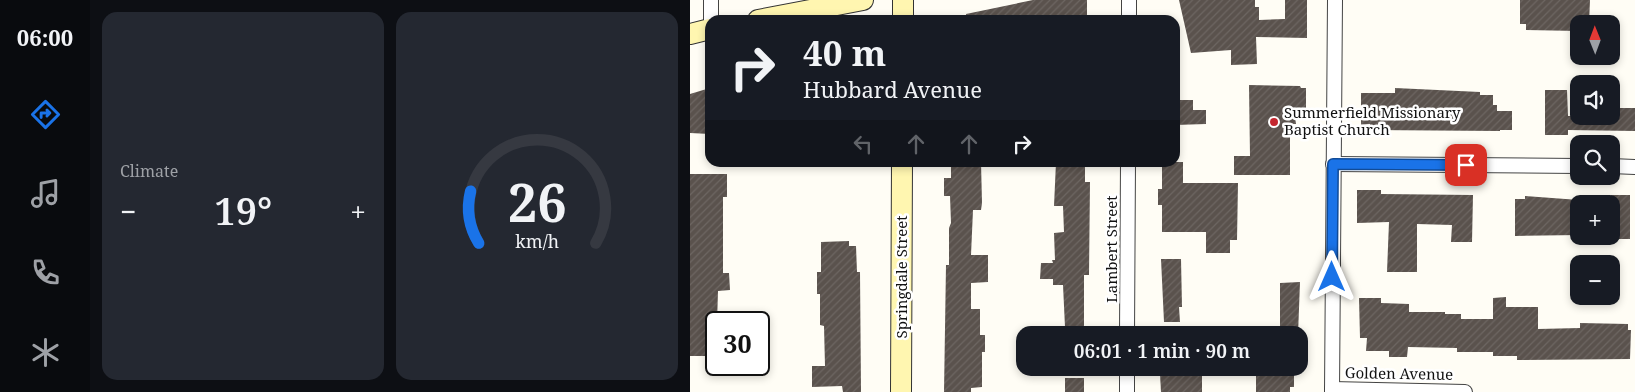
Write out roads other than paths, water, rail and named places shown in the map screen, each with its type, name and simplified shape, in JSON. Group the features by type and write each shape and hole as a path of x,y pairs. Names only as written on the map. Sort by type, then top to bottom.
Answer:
{"street":[{"path":"710,15 711,0"},
{"path":"784,15 863,0"},
{"path":"903,0 903,15"},
{"path":"1129,0 1129,15"},
{"path":"1332,391 1335,0"},
{"path":"690,34 705,30"},
{"path":"1333,164 1570,166"},
{"path":"1620,166 1635,166"},
{"name":"Springdale Street","path":"901,392 902,167"},
{"name":"Lambert Street","path":"1127,326 1128,167"},
{"path":"1127,376 1127,392"},
{"name":"Golden Avenue","path":"1332,391 1465,392"}],"place":[{"name":"Summerfield Missionary Baptist Church","path":"1274,122"}]}
